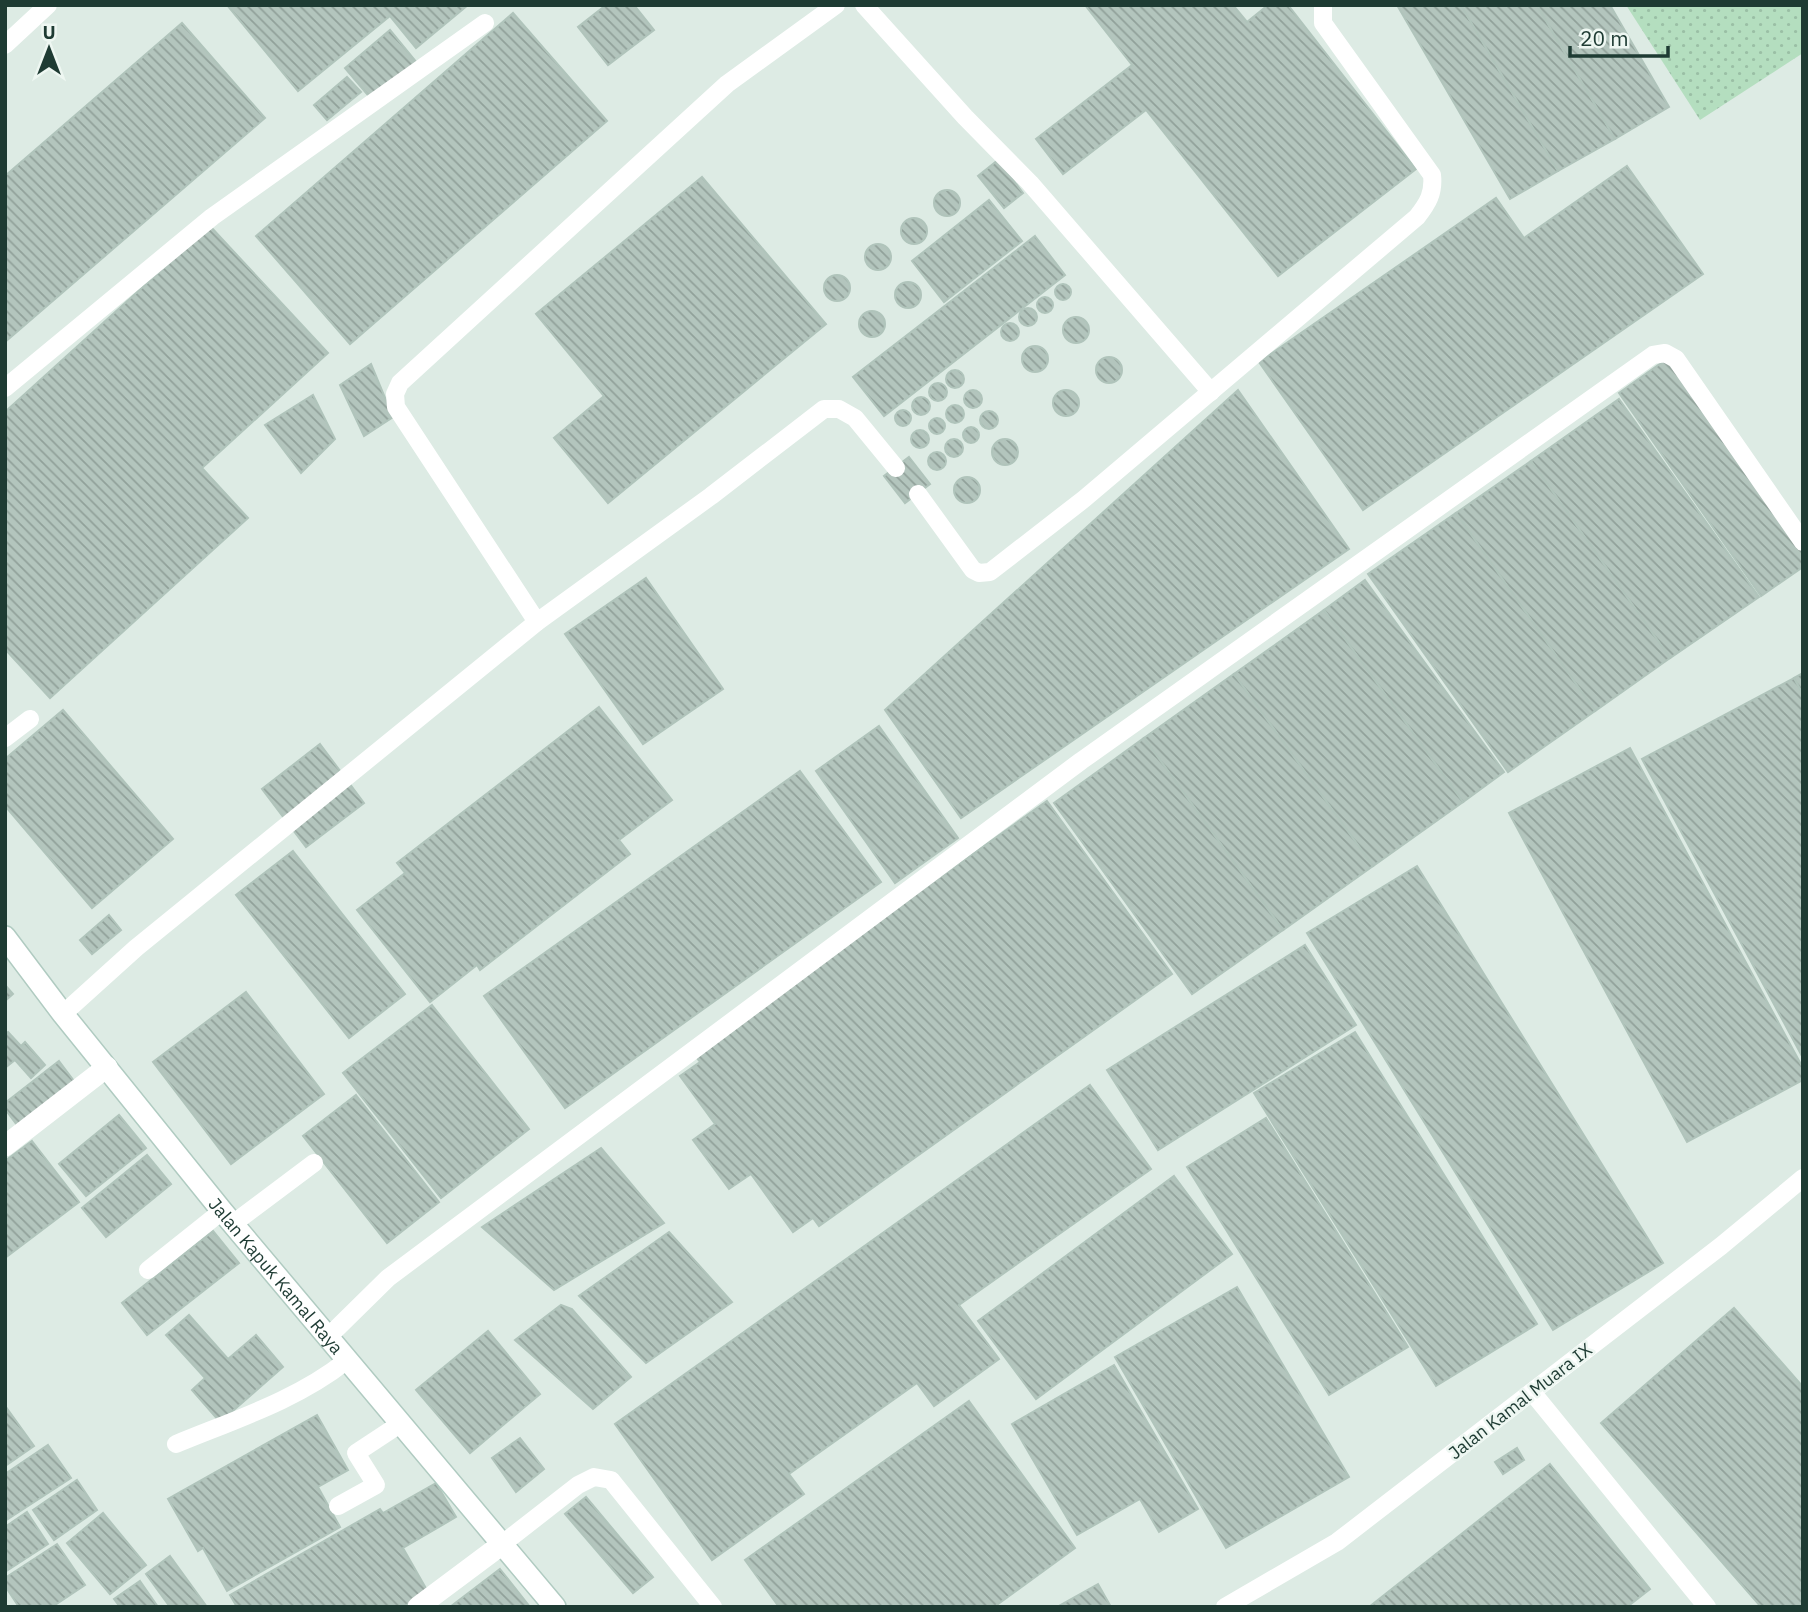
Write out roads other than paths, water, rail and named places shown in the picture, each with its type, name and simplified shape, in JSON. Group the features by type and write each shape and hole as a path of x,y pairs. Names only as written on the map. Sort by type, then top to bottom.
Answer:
{"main road":[{"name":"Jalan Kapuk Kamal Raya","path":"5,937 63,1014 327,1338 555,1607"},
{"path":"5,1146 107,1067"},
{"path":"418,1607 501,1545"}],"lane":[{"path":"5,46 48,5"},
{"path":"537,622 396,407 395,394 400,383 727,84 836,5"},
{"path":"863,5 965,117 1030,183 1211,392"},
{"path":"918,494 973,570 979,573 990,572 1084,499 1417,217 1429,201 1432,175 1323,23 1323,5"},
{"path":"5,388 212,217 485,23"},
{"path":"327,1338 388,1278 1081,761 1653,355 1665,353 1675,359 1803,542"},
{"path":"63,1014 136,948 537,622 711,496 824,409 839,409 855,418 896,468"},
{"path":"5,738 30,719"},
{"path":"148,1270 314,1163"},
{"name":"Jalan Kamal Muara IX","path":"1225,1607 1337,1542 1721,1246 1803,1178"},
{"path":"176,1444 265,1407 326,1377 346,1361"},
{"path":"1532,1392 1707,1607"},
{"path":"338,1506 376,1485 356,1453 400,1424"},
{"path":"501,1545 578,1485 594,1477 611,1480 713,1607"}]}
